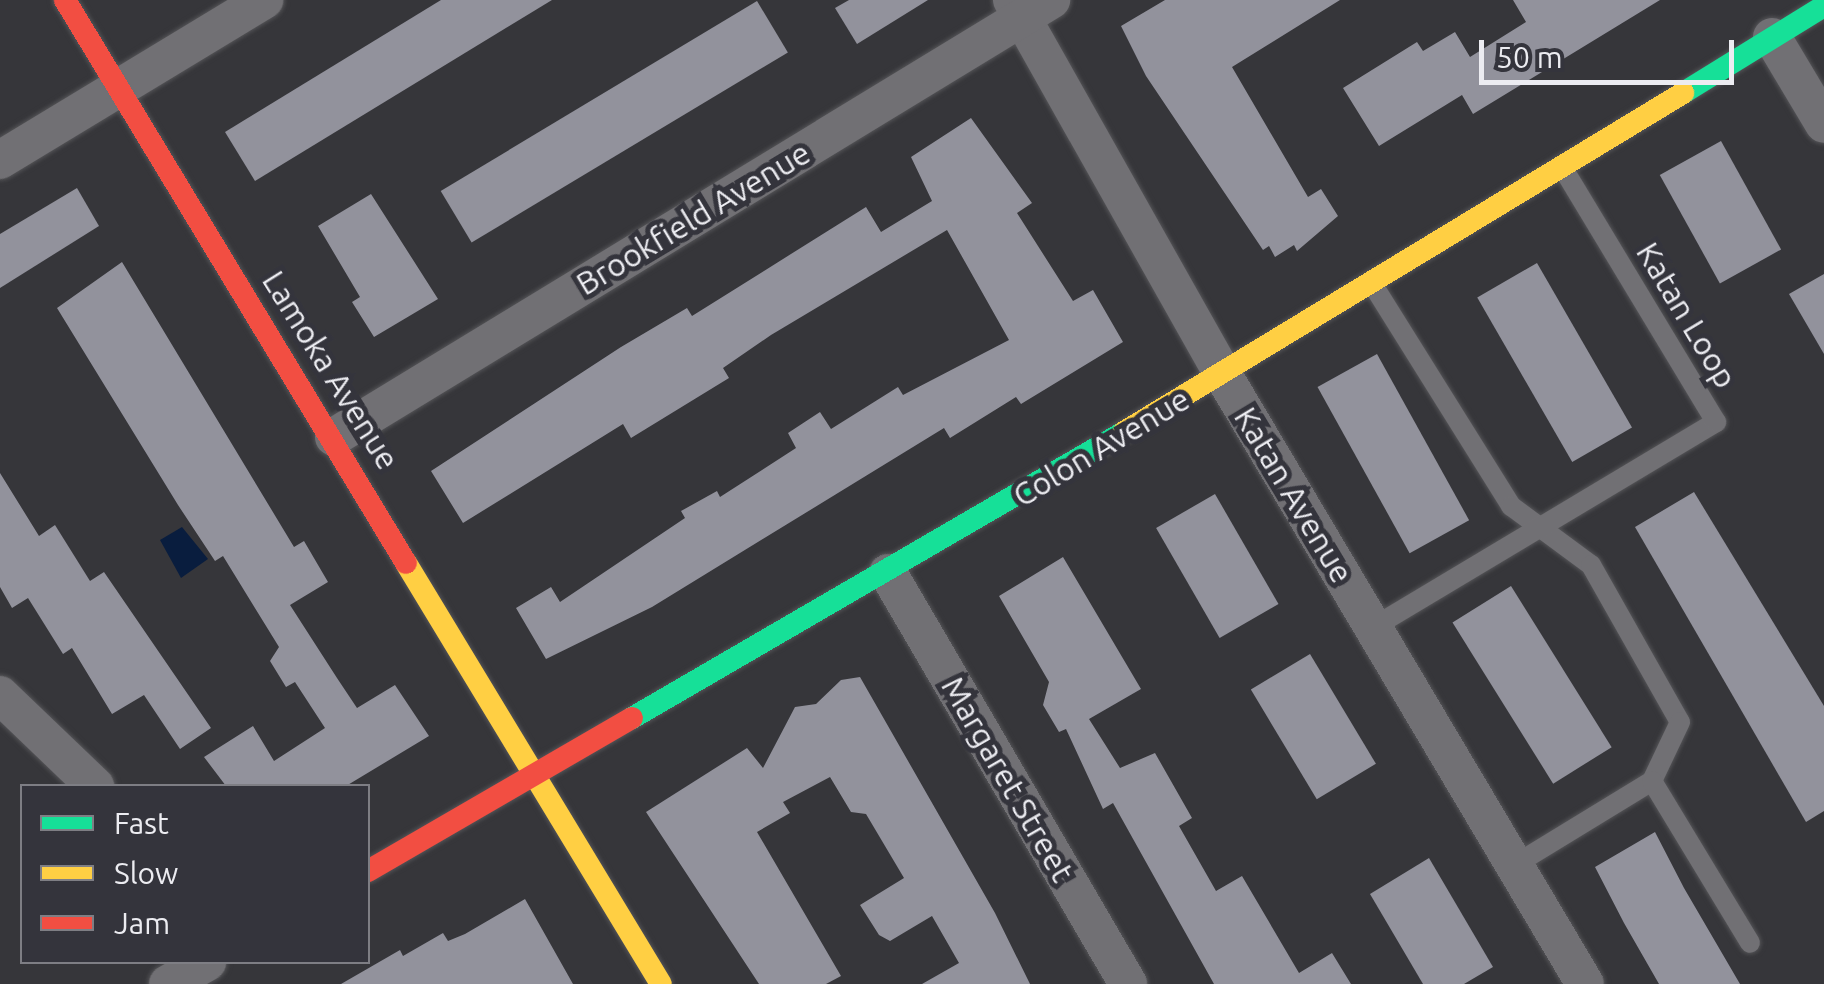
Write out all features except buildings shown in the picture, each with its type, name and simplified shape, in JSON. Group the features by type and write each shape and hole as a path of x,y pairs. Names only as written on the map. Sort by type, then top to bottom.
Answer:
{"street":[{"name":"Lamoka Avenue","path":"64,0 334,437 661,984"},
{"path":"0,160 264,0"},
{"name":"Katan Avenue","path":"1028,6 1222,375 1585,984"},
{"name":"Brookfield Avenue","path":"334,437 1028,6"},
{"name":"Colon Avenue","path":"370,870 888,573 1222,375 1824,6"},
{"path":"1772,38 1824,124"},
{"name":"Margaret Street","path":"888,573 1128,984"},
{"path":"0,695 92,784"},
{"path":"168,984 203,964"}],"lane":[{"name":"Katan Loop","path":"1372,628 1716,422 1563,168"},
{"path":"1373,284 1510,506 1591,565 1680,722 1652,782 1513,866"},
{"path":"1652,782 1750,942"}],"water":[{"path":"182,527 208,559 181,578 160,540"}],"traffic: fast":[{"path":"1683,93 1824,6"},
{"path":"632,718 1124,432"}],"traffic: slow":[{"path":"1124,432 1683,93"},
{"path":"406,563 661,984"}],"traffic: jam":[{"path":"65,0 406,563"},
{"path":"370,870 632,718"}]}
